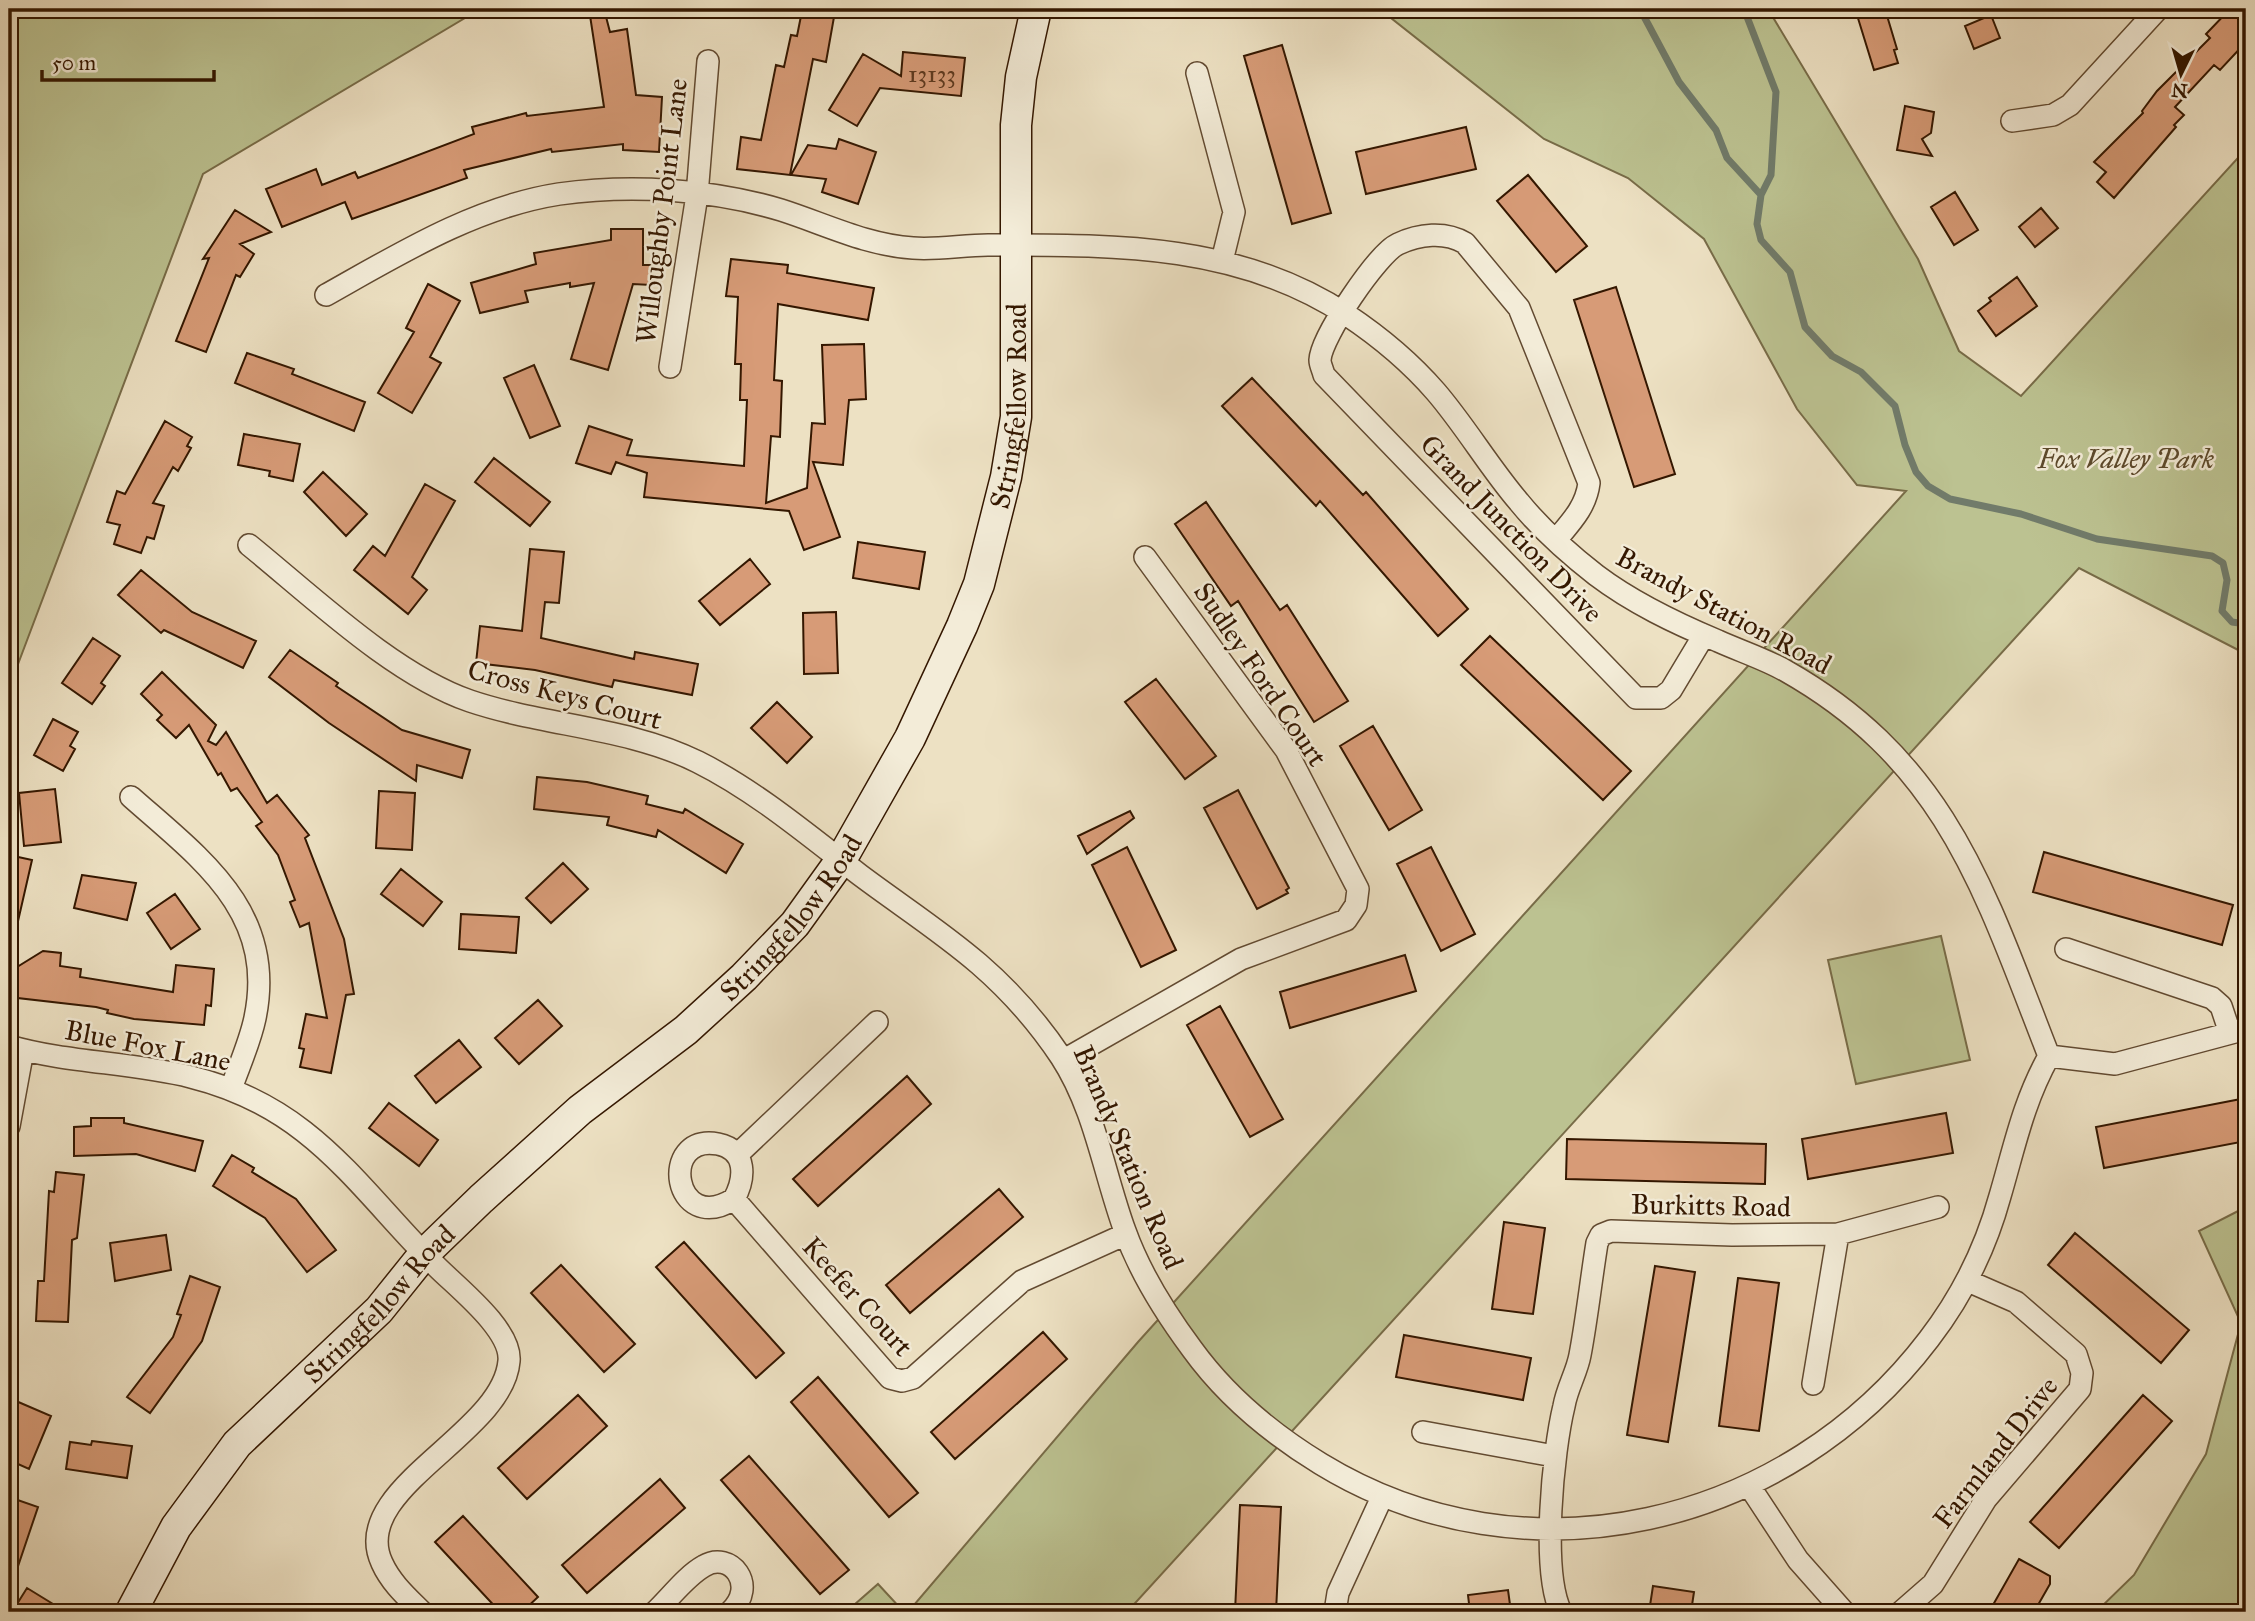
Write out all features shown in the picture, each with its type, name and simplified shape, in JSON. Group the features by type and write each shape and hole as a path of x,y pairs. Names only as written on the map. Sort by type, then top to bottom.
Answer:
{"main road":[{"name":"Stringfellow Road","path":"131,1612 176,1527 216,1469 237,1444 379,1310 424,1254 580,1110 686,1030 744,977 795,924 841,860 910,738 979,584 1006,477 1016,417 1016,125 1021,77 1037,9"}],"street":[{"path":"2012,121 2053,115 2070,105 2158,9"},
{"name":"Willoughby Point Lane","path":"670,367 696,195 708,61"},
{"path":"1197,73 1234,212 1222,261"},
{"name":"Brandy Station Road","path":"326,295 441,233 533,200 611,189 657,190 744,201 867,241 915,248 1016,245 1152,249 1222,261 1306,292 1343,312 1385,343 1436,392 1519,503 1556,540 1609,584 1704,635 1781,668 1818,691 1886,745 1915,776 1962,846 1985,896 2049,1056 2031,1089 2017,1125 1999,1200 1968,1281 1930,1338 1867,1409 1816,1449 1750,1487 1669,1515 1595,1527 1553,1529 1462,1519 1382,1497 1354,1484 1296,1448 1217,1381 1162,1304 1126,1234 1099,1144 1064,1060 983,968 841,860"},
{"name":"Grand Junction Drive","path":"1556,540 1577,515 1587,496 1589,484 1519,308 1465,243 1453,236 1438,234 1397,244 1382,256 1343,312 1322,349 1320,361 1324,375 1636,698 1661,698 1671,690 1704,635"},
{"name":"Cross Keys Court","path":"248,545 388,656 443,690 512,713 644,743 695,760 748,791 841,860"},
{"name":"Sudley Ford Court","path":"1064,1060 1241,959 1346,920 1356,905 1358,889 1286,750 1145,557"},
{"path":"131,797 221,878 248,926 257,961 258,999 255,1020 231,1089"},
{"path":"2049,1056 2115,1064 2238,1031 2221,1006 2212,998 2066,949"},
{"path":"737,1154 877,1023"},
{"path":"9,1126 16,1048"},
{"name":"Blue Fox Lane","path":"16,1048 179,1075 231,1089 278,1113 340,1160 424,1254 501,1332 510,1357 506,1381 492,1405 393,1499 381,1518 377,1537 380,1560 390,1578 422,1612"},
{"path":"705,1143 721,1144 737,1154 744,1168 742,1184 734,1199 720,1208 707,1208 692,1201 681,1190 678,1176 681,1162 691,1150 705,1143"},
{"name":"Keefer Court","path":"734,1199 890,1378 902,1381 913,1378 1022,1281 1126,1234"},
{"name":"Burkitts Road","path":"1560,1612 1551,1574 1554,1457 1564,1403 1580,1357 1597,1243 1601,1235 1611,1231 1732,1236 1838,1234 1938,1207"},
{"path":"1814,1384 1838,1234"},
{"name":"Farmland Drive","path":"1901,1612 1933,1584 1986,1499 2080,1389 2082,1373 2076,1354 2016,1302 1968,1281"},
{"path":"1423,1432 1554,1457"},
{"path":"1750,1487 1798,1560 1844,1612"},
{"path":"1335,1612 1339,1593 1382,1497"},
{"path":"655,1612 705,1565 722,1563 737,1572 744,1585 741,1602 730,1612"}],"green space":[{"path":"9,9 480,9 203,174 9,688"},
{"name":"Fox Valley Park","path":"1386,9 1768,9 1918,259 1959,351 2021,396 2246,149 2246,654 2079,568 1127,1612 908,1612 1138,1342 1906,491 1857,485 1797,409 1704,239 1628,178 1544,139 1391,18"},
{"path":"1941,936 1970,1060 1856,1084 1828,960"},
{"path":"2246,1207 2246,1612 2096,1612 2134,1575 2206,1454 2241,1323 2199,1231"},
{"path":"878,1584 903,1611 846,1612"}],"building":[{"path":"589,9 604,9 610,32 627,29 636,95 662,97 659,152 623,150 623,144 552,152 551,149 464,170 467,178 352,219 345,202 282,227 266,189 316,169 322,185 355,172 358,178 474,134 472,127 526,113 527,116 604,107"},
{"path":"1885,9 1897,49 1894,50 1898,63 1874,70 1857,15"},
{"path":"2230,9 2246,9 2246,42 2220,70 2214,65 2175,107 2184,115 2174,125 2176,127 2114,198 2097,182 2106,172 2094,162 2143,113 2157,91 2210,38 2206,34"},
{"path":"802,11 834,17 826,62 813,59 790,175 737,169 741,137 761,140 776,65 784,67 791,35 797,36"},
{"path":"1991,15 2000,38 1974,49 1965,26"},
{"path":"1282,45 1331,213 1292,224 1244,56"},
{"path":"903,52 965,58 961,96 880,88 857,126 829,110 863,54 901,76"},
{"path":"1905,106 1934,112 1931,133 1922,139 1932,156 1897,150"},
{"path":"1466,127 1476,169 1366,194 1356,152"},
{"path":"839,139 876,152 858,204 822,192 826,179 791,175 808,145 836,149"},
{"path":"1528,175 1587,246 1556,272 1497,201"},
{"path":"1955,192 1978,230 1954,245 1931,207"},
{"path":"2041,208 2058,228 2035,247 2019,227"},
{"path":"235,210 271,232 240,244 254,254 240,277 236,275 206,352 176,341 209,258 203,259"},
{"path":"611,229 643,229 643,265 651,265 651,285 633,284 608,370 571,359 594,283 570,287 570,283 525,291 528,302 480,313 471,283 536,264 534,253 611,240"},
{"path":"731,259 788,265 787,273 874,288 868,320 778,304 774,380 782,381 780,437 771,436 766,503 807,488 812,423 825,424 822,345 864,344 866,399 849,400 843,465 813,462 840,537 804,550 789,511 644,497 647,473 616,462 611,474 576,463 589,426 632,440 627,455 744,466 747,400 740,400 741,364 735,364 738,297 726,296"},
{"path":"2017,277 2037,306 1996,336 1978,311 1991,301 1989,298"},
{"path":"428,284 460,301 430,357 441,363 412,413 378,393 414,332 406,328"},
{"path":"1616,287 1675,474 1634,487 1574,300"},
{"path":"247,353 294,369 292,374 365,402 354,431 235,383"},
{"path":"534,365 560,426 530,438 504,378"},
{"path":"1252,378 1363,495 1366,492 1468,609 1438,636 1320,501 1316,506 1222,406"},
{"path":"165,421 192,437 187,446 191,448 178,471 173,467 153,503 164,506 154,539 147,537 141,553 114,544 120,525 107,522 117,491 125,494"},
{"path":"244,434 300,444 293,481 269,476 270,471 238,465"},
{"path":"494,458 550,502 530,526 475,482"},
{"path":"323,472 367,514 346,536 304,492"},
{"path":"425,484 455,501 412,577 427,590 408,614 354,570 373,546 385,556"},
{"path":"1206,502 1280,610 1287,605 1348,701 1314,722 1238,601 1231,606 1175,524"},
{"path":"858,542 925,552 919,589 853,578"},
{"path":"530,549 564,552 559,603 545,602 541,638 634,659 635,652 698,664 692,695 614,680 612,687 535,670 476,663 480,626 522,631"},
{"path":"750,559 770,584 720,625 699,601"},
{"path":"141,570 192,612 256,641 243,668 164,630 161,633 118,595"},
{"path":"836,612 838,673 804,674 803,613"},
{"path":"1490,636 1631,771 1603,800 1461,665"},
{"path":"93,638 120,656 101,683 105,686 92,704 62,683"},
{"path":"290,650 338,683 336,686 402,730 470,750 462,778 417,765 416,781 329,723 269,677"},
{"path":"162,672 216,725 208,741 216,745 226,732 267,803 277,795 309,835 305,838 344,939 354,994 346,995 331,1073 300,1067 304,1049 299,1048 306,1014 327,1018 309,923 300,927 290,902 295,900 278,855 256,826 262,822 237,788 231,791 221,773 218,775 189,725 176,738 157,720 162,715 141,694"},
{"path":"1156,679 1216,756 1185,779 1125,702"},
{"path":"777,702 812,737 787,763 751,728"},
{"path":"53,719 78,732 70,746 75,749 63,771 34,755"},
{"path":"1373,726 1422,810 1389,830 1340,746"},
{"path":"537,777 587,782 648,796 646,804 683,813 685,809 743,844 726,873 658,830 656,837 607,825 609,817 534,809"},
{"path":"55,789 61,842 24,846 19,793"},
{"path":"1238,790 1289,888 1286,890 1288,893 1257,909 1204,808"},
{"path":"379,791 415,793 412,850 376,848"},
{"path":"1130,811 1134,818 1087,854 1078,836"},
{"path":"1127,847 1176,950 1141,967 1092,865"},
{"path":"1431,847 1475,934 1441,951 1397,864"},
{"path":"2044,852 2233,905 2222,945 2033,892"},
{"path":"9,855 32,860 16,930 9,929"},
{"path":"563,863 588,889 551,923 526,898"},
{"path":"401,869 442,902 423,926 381,894"},
{"path":"82,875 136,883 127,920 74,908"},
{"path":"175,894 200,929 171,949 147,913"},
{"path":"461,914 519,917 516,953 459,949"},
{"path":"43,951 61,953 60,966 81,969 80,977 173,992 176,965 214,969 211,1006 206,1005 204,1025 134,1019 107,1013 108,1010 96,1007 9,997 9,972"},
{"path":"1405,955 1416,991 1290,1028 1280,992"},
{"path":"538,1000 562,1026 519,1064 495,1038"},
{"path":"1220,1006 1283,1119 1250,1137 1187,1025"},
{"path":"459,1040 481,1067 436,1103 415,1076"},
{"path":"907,1076 931,1104 818,1206 793,1179"},
{"path":"2246,1098 2246,1141 2104,1168 2096,1127"},
{"path":"389,1103 438,1140 419,1166 369,1128"},
{"path":"1946,1113 1953,1153 1808,1179 1802,1139"},
{"path":"91,1118 124,1118 124,1123 203,1141 195,1171 136,1154 74,1156 74,1127 91,1126"},
{"path":"1567,1139 1766,1144 1765,1184 1566,1179"},
{"path":"232,1155 254,1168 252,1172 296,1199 336,1250 307,1272 265,1218 213,1186"},
{"path":"56,1172 84,1175 77,1238 72,1240 68,1322 36,1321 38,1281 44,1281 49,1191 54,1192"},
{"path":"999,1189 1023,1217 910,1313 886,1285"},
{"path":"1504,1222 1545,1228 1533,1314 1492,1309"},
{"path":"2075,1233 2189,1330 2161,1363 2048,1265"},
{"path":"166,1235 171,1270 115,1281 110,1243"},
{"path":"684,1242 784,1353 756,1378 656,1267"},
{"path":"561,1265 635,1344 604,1372 531,1293"},
{"path":"1655,1266 1695,1272 1668,1442 1627,1435"},
{"path":"190,1276 220,1287 202,1341 150,1413 127,1397 173,1337 181,1315 177,1314"},
{"path":"1738,1278 1779,1283 1759,1431 1719,1426"},
{"path":"1043,1332 1067,1359 955,1459 931,1432"},
{"path":"1404,1335 1531,1358 1523,1400 1396,1377"},
{"path":"818,1377 918,1493 889,1517 791,1402"},
{"path":"578,1395 607,1426 527,1499 498,1468"},
{"path":"2143,1395 2172,1421 2059,1548 2030,1522"},
{"path":"16,1401 51,1416 29,1469 9,1460 9,1418"},
{"path":"92,1441 132,1446 127,1478 66,1469 70,1442 91,1445"},
{"path":"749,1456 849,1570 820,1594 721,1480"},
{"path":"660,1479 685,1508 587,1593 562,1565"},
{"path":"9,1497 38,1507 12,1584 9,1583"},
{"path":"1240,1505 1281,1507 1276,1612 1235,1612"},
{"path":"463,1516 538,1597 522,1612 500,1612 435,1542"},
{"path":"2019,1559 2050,1576 2050,1584 2034,1612 1989,1612"},
{"path":"1653,1586 1694,1592 1691,1612 1649,1612"},
{"path":"27,1588 66,1612 12,1612"},
{"path":"1508,1590 1511,1612 1470,1612 1468,1595"}],"waterway":[{"path":"1640,9 1679,82 1716,130 1727,158 1761,195"},
{"path":"1744,9 1776,92 1771,175 1761,195 1757,224 1761,240 1790,272 1805,327 1832,356 1861,372 1895,406 1905,445 1916,472 1928,486 1950,499 2021,514 2097,539 2212,556 2223,563 2227,580 2222,611 2232,622 2246,624"}]}
